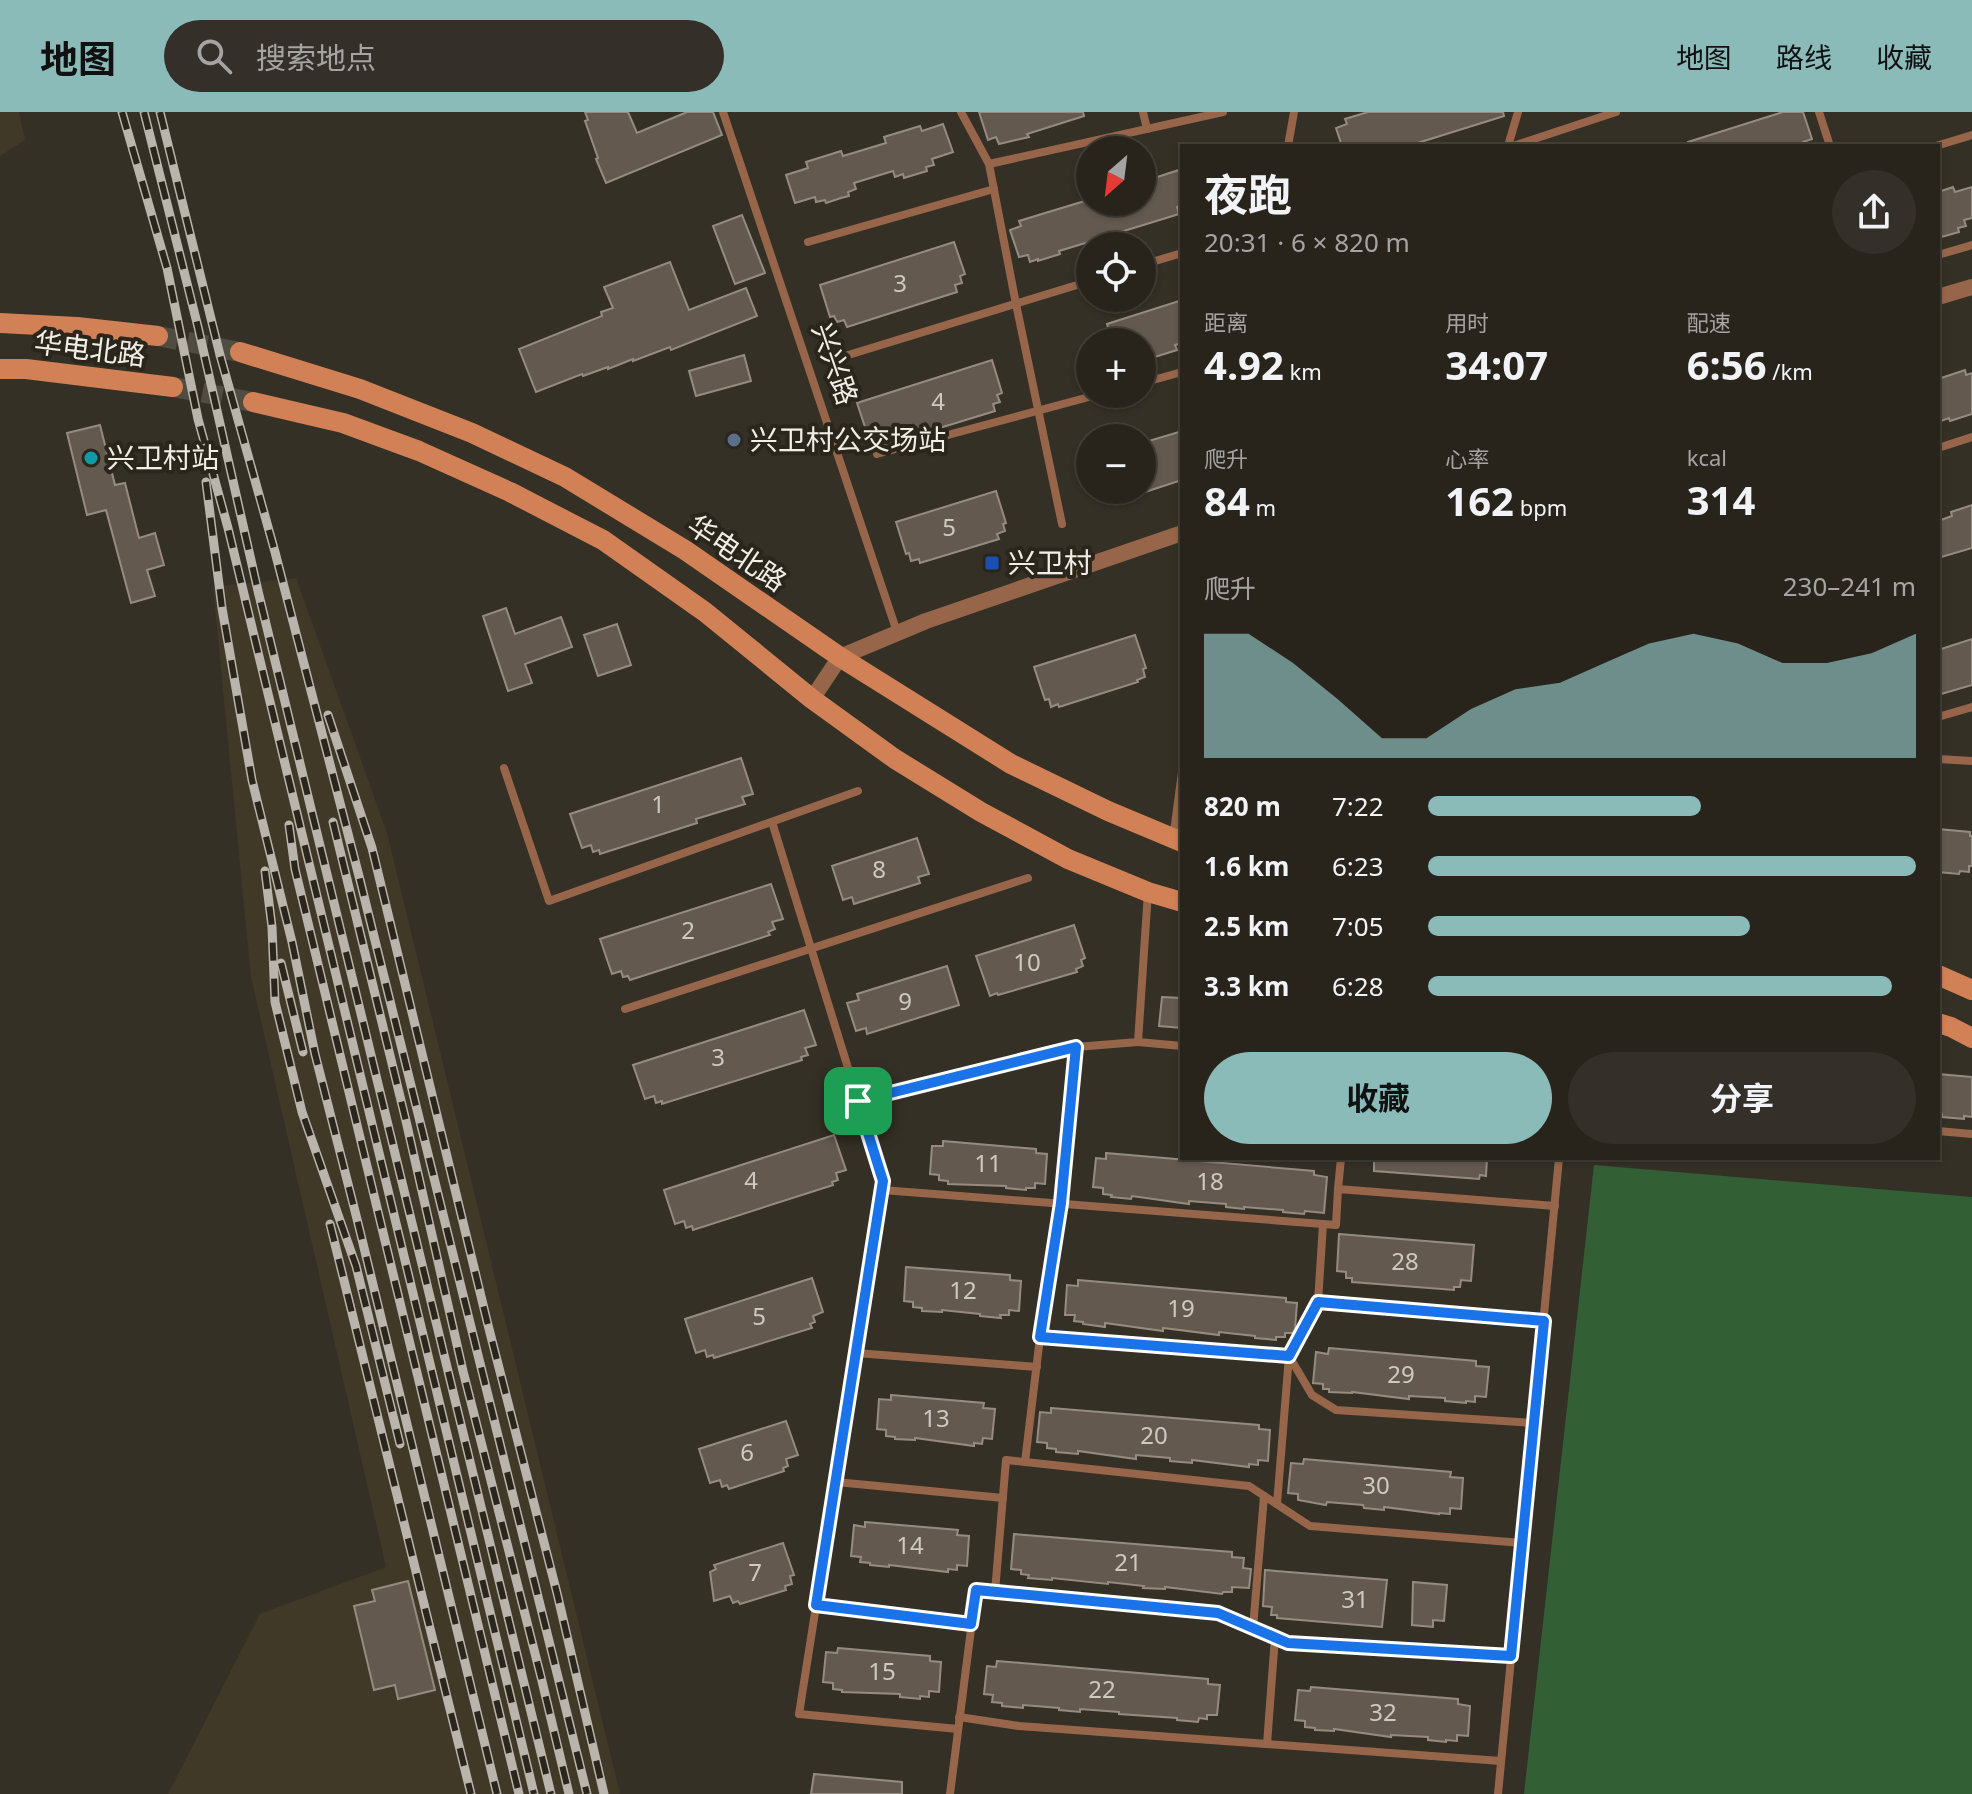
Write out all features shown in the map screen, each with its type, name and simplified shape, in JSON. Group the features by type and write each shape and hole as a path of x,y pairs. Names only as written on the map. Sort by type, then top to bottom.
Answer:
{"main road":[{"name":"华电北路","path":"0,323 158,336"},
{"name":"华电北路","path":"240,352 360,389 472,433 565,477 685,550 840,657 1011,764 1177,841"},
{"name":"华电北路","path":"0,369 26,369 173,387"},
{"path":"253,402 343,423 419,451 510,492 603,540 705,612 812,699 895,759 981,812 1068,859 1148,892 1180,901"},
{"path":"1940,976 1972,990"},
{"path":"1940,1024 1972,1038"}],"street":[{"path":"1940,296 1972,287"},
{"path":"812,699 840,657 897,632 1180,534"}],"lane":[{"name":"兴兴路","path":"723,112 897,632"},
{"path":"961,112 989,164 1062,524"},
{"path":"1143,112 1147,129"},
{"path":"989,164 1223,112"},
{"path":"1288,144 1294,112"},
{"path":"1510,144 1518,112"},
{"path":"1516,144 1616,112"},
{"path":"1819,112 1829,144"},
{"path":"1940,145 1972,135"},
{"path":"808,242 994,189"},
{"path":"1940,254 1972,245"},
{"path":"1156,261 1180,254"},
{"path":"845,356 1076,285"},
{"path":"1156,379 1180,373"},
{"path":"877,454 1076,401"},
{"path":"1940,447 1972,437"},
{"path":"1940,716 1972,707"},
{"path":"1940,759 1972,761"},
{"path":"504,768 549,901 858,791"},
{"path":"1177,841 1180,800"},
{"path":"772,822 883,1181 799,1714 958,1729"},
{"path":"625,1009 1028,878"},
{"path":"1138,1042 1148,892"},
{"path":"858,1101 1076,1047 1138,1042 1180,1046"},
{"path":"1025,1462 1061,1203 1076,1047"},
{"path":"1940,1131 1972,1134"},
{"path":"882,1190 1336,1225 1341,1160"},
{"path":"1498,1794 1559,1160"},
{"path":"1338,1189 1555,1206"},
{"path":"1277,1504 1289,1356 1318,1302 1323,1224"},
{"path":"1318,1302 1544,1321"},
{"path":"1040,1337 1289,1356"},
{"path":"856,1353 1037,1367"},
{"path":"1289,1356 1312,1395 1336,1410 1533,1423"},
{"path":"995,1592 1006,1460 1249,1486 1310,1526 1522,1543"},
{"path":"836,1482 1003,1498"},
{"path":"1253,1628 1264,1496"},
{"path":"950,1794 976,1590 1218,1613 1288,1643 1511,1656"},
{"path":"816,1605 971,1624"},
{"path":"1267,1744 1275,1637"},
{"path":"959,1717 1019,1726 1501,1761"}],"shaded area":[{"path":"0,112 19,112 25,140 0,156"},
{"path":"296,578 387,833 620,1794 168,1794 260,1614 386,1567 251,977 213,587"}],"green space":[{"path":"1594,1165 1972,1197 1972,1794 1524,1794"}],"building":[{"path":"585,112 628,112 637,133 687,112 713,112 722,135 606,183 596,159"},
{"path":"979,112 1083,112 1084,116 1027,134 1029,137 999,144 996,137 988,140"},
{"path":"1368,112 1503,112 1504,116 1414,144 1341,144 1336,128 1347,124 1345,119"},
{"path":"1783,112 1803,112 1812,139 1804,144 1688,142"},
{"path":"943,124 953,152 932,159 934,165 926,167 927,171 904,178 903,174 895,177 893,171 854,183 856,189 848,192 849,196 826,203 825,200 816,202 815,197 795,203 786,175 808,168 806,162 841,151 843,156 886,143 884,137 920,126 922,131"},
{"path":"1180,170 1179,214 1120,232 1076,232 1076,246 1059,251 1060,254 1030,262 1028,255 1019,257 1010,230 1021,226 1019,221 1076,204 1076,216 1156,216 1156,177"},
{"path":"1953,187 1955,192 1972,187 1972,218 1964,220 1966,226 1958,228 1959,232 1940,237 1940,191"},
{"path":"742,215 765,273 735,284 713,226"},
{"path":"954,242 965,274 960,276 962,283 955,285 957,292 847,327 844,320 837,322 834,316 830,317 820,285"},
{"path":"670,262 689,310 746,288 757,316 671,350 670,347 608,369 582,374 536,392 519,349 602,316 601,312 613,308 604,287"},
{"path":"1180,301 1180,344 1175,345 1177,350 1156,357 1156,328 1108,328 1107,324 1144,312 1156,312 1156,308"},
{"path":"744,355 751,381 696,396 689,371"},
{"path":"992,360 1002,393 997,395 1000,402 993,404 995,411 884,445 882,438 874,441 872,435 868,436 857,403"},
{"path":"1965,370 1966,375 1972,373 1972,414 1941,421 1940,378"},
{"path":"100,425 115,485 125,483 139,538 155,533 164,565 147,570 155,596 131,603 106,510 87,515 67,433"},
{"path":"1180,432 1180,475 1180,481 1156,488 1156,439"},
{"path":"996,491 1006,523 1003,524 1005,531 997,534 999,539 920,563 919,559 911,561 896,522"},
{"path":"1972,505 1972,548 1940,557 1940,520 1952,516 1951,512"},
{"path":"506,608 515,634 561,617 572,647 525,664 532,683 508,691 483,616"},
{"path":"617,624 631,665 598,676 584,635"},
{"path":"1135,635 1146,668 1143,669 1145,677 1138,682 1059,707 1058,704 1051,707 1049,699 1045,700 1034,667"},
{"path":"1972,639 1972,685 1940,694 1940,649"},
{"path":"741,758 753,794 742,797 745,804 600,854 599,850 593,852 591,845 582,848 570,814"},
{"path":"1940,829 1970,832 1972,836 1972,866 1969,866 1969,872 1960,871 1959,874 1940,872"},
{"path":"917,838 929,874 918,877 920,883 854,904 852,897 843,900 832,866"},
{"path":"771,884 783,919 772,922 775,929 768,932 770,935 630,980 628,976 623,977 621,971 612,974 600,939"},
{"path":"1074,925 1085,958 1081,960 1083,966 1076,969 1077,972 990,996 976,956"},
{"path":"947,966 959,1005 867,1034 866,1028 856,1031 847,1003 859,1000 857,994"},
{"path":"1162,997 1180,998 1180,1028 1159,1026"},
{"path":"804,1010 816,1045 805,1048 808,1055 801,1057 802,1060 662,1104 662,1101 656,1103 654,1096 645,1099 633,1065"},
{"path":"1940,1074 1972,1077 1972,1117 1942,1117"},
{"path":"834,1135 846,1170 836,1173 838,1180 832,1182 833,1185 693,1230 692,1226 686,1228 684,1221 675,1224 664,1190"},
{"path":"943,1141 1036,1149 1036,1153 1047,1154 1045,1184 1035,1183 1035,1188 1026,1190 1006,1186 948,1184 948,1181 939,1180 939,1175 930,1174 932,1146 943,1146"},
{"path":"1106,1153 1314,1171 1314,1175 1327,1177 1324,1213 1244,1209 1226,1207 1226,1204 1189,1201 1189,1204 1132,1196 1131,1199 1111,1197 1103,1194 1103,1188 1093,1187 1096,1158 1106,1159"},
{"path":"1374,1160 1487,1160 1486,1176 1480,1175 1479,1179 1374,1171"},
{"path":"1339,1234 1474,1245 1471,1281 1461,1280 1460,1287 1454,1287 1454,1290 1352,1282 1352,1278 1346,1278 1346,1272 1337,1271"},
{"path":"906,1267 1010,1275 1010,1280 1021,1281 1019,1311 1009,1310 1009,1315 1000,1315 1001,1318 942,1310 922,1311 922,1308 913,1307 913,1302 904,1301"},
{"path":"812,1278 823,1312 813,1316 815,1322 810,1324 812,1328 714,1358 713,1355 707,1357 705,1350 696,1353 685,1319"},
{"path":"1078,1280 1286,1298 1286,1302 1297,1303 1295,1329 1293,1333 1285,1333 1285,1337 1276,1337 1276,1340 1219,1332 1219,1335 1105,1323 1105,1327 1083,1324 1074,1321 1075,1315 1065,1315 1067,1285 1078,1286"},
{"path":"1329,1348 1476,1361 1476,1366 1489,1367 1486,1397 1475,1396 1475,1402 1466,1403 1445,1401 1445,1398 1409,1396 1409,1399 1329,1392 1329,1389 1323,1389 1323,1384 1313,1383 1316,1352 1328,1354"},
{"path":"891,1395 984,1403 983,1408 995,1409 992,1439 983,1438 982,1444 974,1443 974,1446 886,1436 886,1430 877,1429 879,1399 891,1400"},
{"path":"1051,1408 1259,1425 1259,1429 1270,1430 1268,1461 1258,1460 1258,1465 1249,1464 1249,1467 1136,1455 1136,1459 1078,1451 1078,1454 1056,1452 1056,1449 1047,1448 1047,1443 1037,1442 1040,1412 1051,1413"},
{"path":"786,1421 798,1455 786,1459 788,1466 783,1468 784,1471 729,1489 727,1485 722,1487 720,1480 710,1483 699,1449"},
{"path":"1304,1459 1451,1472 1450,1477 1463,1478 1461,1509 1450,1508 1450,1514 1439,1514 1298,1500 1298,1494 1288,1493 1291,1463 1303,1464"},
{"path":"865,1522 958,1530 957,1535 969,1536 967,1566 957,1565 957,1570 948,1569 948,1572 860,1562 861,1557 851,1556 854,1525 865,1527"},
{"path":"1014,1534 1232,1552 1232,1557 1244,1558 1243,1568 1251,1569 1249,1588 1232,1587 1232,1592 1222,1594 1108,1582 1028,1578 1029,1575 1021,1574 1021,1570 1011,1569"},
{"path":"783,1543 794,1575 790,1576 792,1584 785,1586 786,1590 740,1604 738,1601 733,1603 730,1596 714,1601 710,1572 716,1569 714,1565"},
{"path":"1265,1570 1387,1580 1382,1627 1277,1618 1277,1615 1271,1615 1272,1607 1263,1606"},
{"path":"408,1581 435,1690 398,1699 395,1685 374,1690 354,1606 375,1601 372,1590"},
{"path":"1413,1582 1447,1585 1444,1621 1433,1620 1433,1627 1412,1625"},
{"path":"838,1648 930,1656 930,1661 941,1662 939,1692 929,1691 929,1697 920,1696 920,1699 900,1697 900,1694 833,1689 833,1683 823,1682 826,1652 837,1653"},
{"path":"997,1661 1208,1679 1208,1684 1220,1685 1217,1715 1207,1715 1207,1719 1199,1718 1198,1722 1119,1712 1002,1706 1002,1703 992,1702 993,1695 984,1694 987,1666 996,1667"},
{"path":"1311,1687 1458,1699 1458,1704 1470,1706 1468,1736 1457,1735 1457,1741 1446,1742 1428,1740 1428,1737 1391,1737 1305,1727 1305,1721 1295,1720 1298,1690 1310,1691"},
{"path":"814,1774 902,1782 902,1794 811,1794"}],"tunnel":[{"path":"158,336 240,352"},
{"path":"173,387 253,402"}],"railway":[{"path":"122,112 167,268 198,419 228,528 534,1794"},
{"path":"144,112 551,1794"},
{"path":"160,112 220,355 360,880 587,1794"},
{"path":"206,482 222,608 252,780 292,942 315,1054 497,1794"},
{"path":"328,715 372,848 604,1794"},
{"path":"333,822 463,1371 569,1794"},
{"path":"289,825 295,869 519,1794"},
{"path":"265,871 272,927 275,1002 302,1112 356,1266 400,1444"},
{"path":"281,963 303,1052"},
{"path":"330,1224 471,1794"}],"place":[{"name":"兴卫村公交场站","path":"734,440"},
{"name":"兴卫村站","path":"91,458"},
{"name":"兴卫村","path":"992,563"}],"route":[{"path":"1076,1047 1061,1203 1040,1337 1289,1356 1318,1302 1544,1321 1511,1656 1288,1643 1218,1613 976,1590 971,1624 816,1605 883,1181 858,1101 1076,1047"}]}
